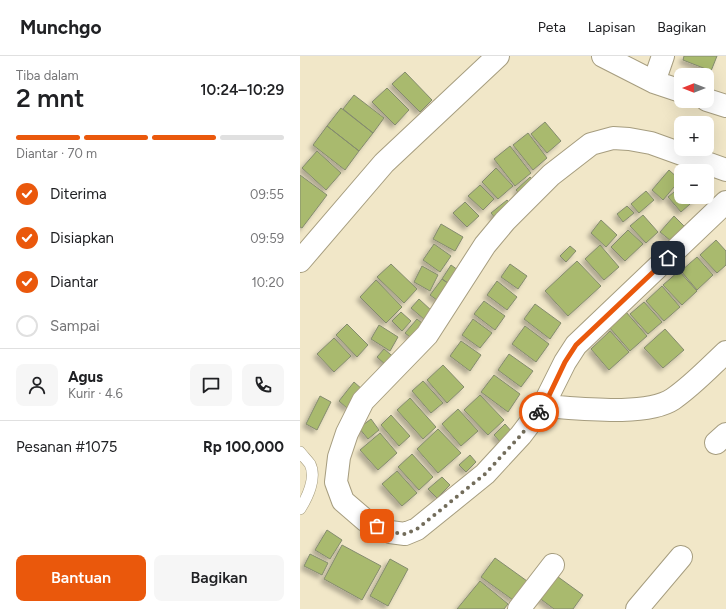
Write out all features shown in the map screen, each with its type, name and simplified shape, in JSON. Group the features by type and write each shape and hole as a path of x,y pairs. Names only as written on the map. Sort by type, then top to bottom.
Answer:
{"street":[{"path":"300,261 384,163 498,56"},
{"path":"603,56 654,82 674,89"},
{"path":"654,82 663,56"},
{"path":"714,102 726,106"},
{"path":"726,170 651,143 613,138 591,144 551,176 504,221 485,245 427,335 363,401 347,433 339,457 336,482 343,501 365,520 390,532 405,534 417,529 485,474 521,435 544,406 565,362 576,345 726,202"},
{"path":"544,406 630,410 658,405 672,399 695,381 726,352"},
{"path":"636,609 681,557"},
{"path":"519,609 553,565"}],"lane":[{"path":"300,452 310,466 312,479 307,498 300,509"}],"building":[{"path":"684,56 717,56 712,68 703,68 683,60"},
{"path":"405,72 432,100 420,112 392,84"},
{"path":"387,88 409,110 395,125 372,102"},
{"path":"354,95 384,118 373,133 343,109"},
{"path":"341,108 373,133 359,151 327,126"},
{"path":"545,122 561,141 547,153 531,134"},
{"path":"327,126 359,151 345,170 313,145"},
{"path":"528,133 547,158 533,170 513,145"},
{"path":"510,146 531,173 515,186 494,159"},
{"path":"317,151 341,173 326,190 302,168"},
{"path":"496,168 513,186 498,199 482,182"},
{"path":"669,170 674,175 674,187 663,200 652,190"},
{"path":"300,175 327,195 302,228 300,227"},
{"path":"530,177 536,183 522,196 516,190"},
{"path":"480,185 494,199 483,210 468,196"},
{"path":"646,191 654,200 639,213 631,204"},
{"path":"674,192 674,204 668,197"},
{"path":"507,200 512,205 496,219 491,213"},
{"path":"465,202 479,216 467,227 453,213"},
{"path":"674,204 690,204 681,212"},
{"path":"627,206 634,213 623,222 617,214"},
{"path":"643,215 658,232 646,243 630,226"},
{"path":"674,216 684,226 671,241 660,232"},
{"path":"601,220 617,235 606,247 591,233"},
{"path":"441,224 463,237 455,251 433,239"},
{"path":"628,230 643,244 625,261 611,247"},
{"path":"716,240 726,251 726,265 717,273 700,255"},
{"path":"434,244 451,256 440,272 423,260"},
{"path":"600,245 619,267 604,280 585,259"},
{"path":"570,246 576,251 566,262 560,256"},
{"path":"697,257 713,275 697,290 681,271"},
{"path":"577,261 601,286 568,316 545,291"},
{"path":"391,264 417,289 404,303 377,277"},
{"path":"510,264 527,276 518,289 501,277"},
{"path":"451,265 462,273 452,286 442,279"},
{"path":"422,266 438,275 430,291 414,282"},
{"path":"679,271 697,291 682,305 663,285"},
{"path":"442,279 452,286 441,303 430,295"},
{"path":"376,280 402,307 386,323 360,297"},
{"path":"497,281 517,297 507,310 487,295"},
{"path":"662,286 680,307 664,321 646,301"},
{"path":"419,299 433,312 425,320 411,308"},
{"path":"484,301 505,316 495,330 474,314"},
{"path":"644,302 662,322 648,334 630,314"},
{"path":"535,304 561,323 550,339 524,319"},
{"path":"401,312 411,321 402,331 392,321"},
{"path":"626,312 647,336 630,351 609,327"},
{"path":"417,319 427,327 415,341 405,333"},
{"path":"473,319 492,333 480,348 462,335"},
{"path":"347,324 368,345 357,357 336,335"},
{"path":"379,325 398,337 390,351 371,339"},
{"path":"525,326 549,344 536,362 512,344"},
{"path":"665,329 684,350 663,368 644,348"},
{"path":"610,331 629,352 609,370 591,349"},
{"path":"334,338 351,356 334,372 317,354"},
{"path":"461,341 481,355 470,371 450,356"},
{"path":"384,349 396,359 388,367 377,357"},
{"path":"509,354 533,371 521,387 498,370"},
{"path":"443,365 464,387 447,403 427,380"},
{"path":"494,375 520,394 508,412 481,392"},
{"path":"423,381 443,403 431,413 412,391"},
{"path":"354,382 363,390 348,409 339,401"},
{"path":"480,395 504,420 488,435 464,410"},
{"path":"320,396 331,402 317,430 306,424"},
{"path":"410,398 436,427 423,439 397,410"},
{"path":"458,409 478,431 461,446 442,424"},
{"path":"391,415 410,436 399,446 381,425"},
{"path":"371,419 379,430 368,439 359,428"},
{"path":"505,424 513,433 502,444 494,435"},
{"path":"438,429 461,453 438,473 417,449"},
{"path":"380,433 397,453 378,470 360,450"},
{"path":"412,454 433,477 419,490 398,467"},
{"path":"470,455 476,462 466,472 459,465"},
{"path":"397,471 417,493 402,506 382,484"},
{"path":"442,477 450,485 437,498 428,489"},
{"path":"327,530 342,540 330,559 315,550"},
{"path":"342,545 381,566 362,600 324,579"},
{"path":"310,554 328,563 322,575 304,566"},
{"path":"495,558 527,581 513,600 481,577"},
{"path":"390,559 408,569 388,606 370,596"},
{"path":"554,574 583,595 573,609 554,609 538,597"},
{"path":"480,581 508,604 504,609 457,609"}],"way so far":[{"path":"377,526 390,532 405,534 417,529 485,474 521,435 539,412"}],"route":[{"path":"539,412 544,406 565,362 576,345 668,258"}]}
